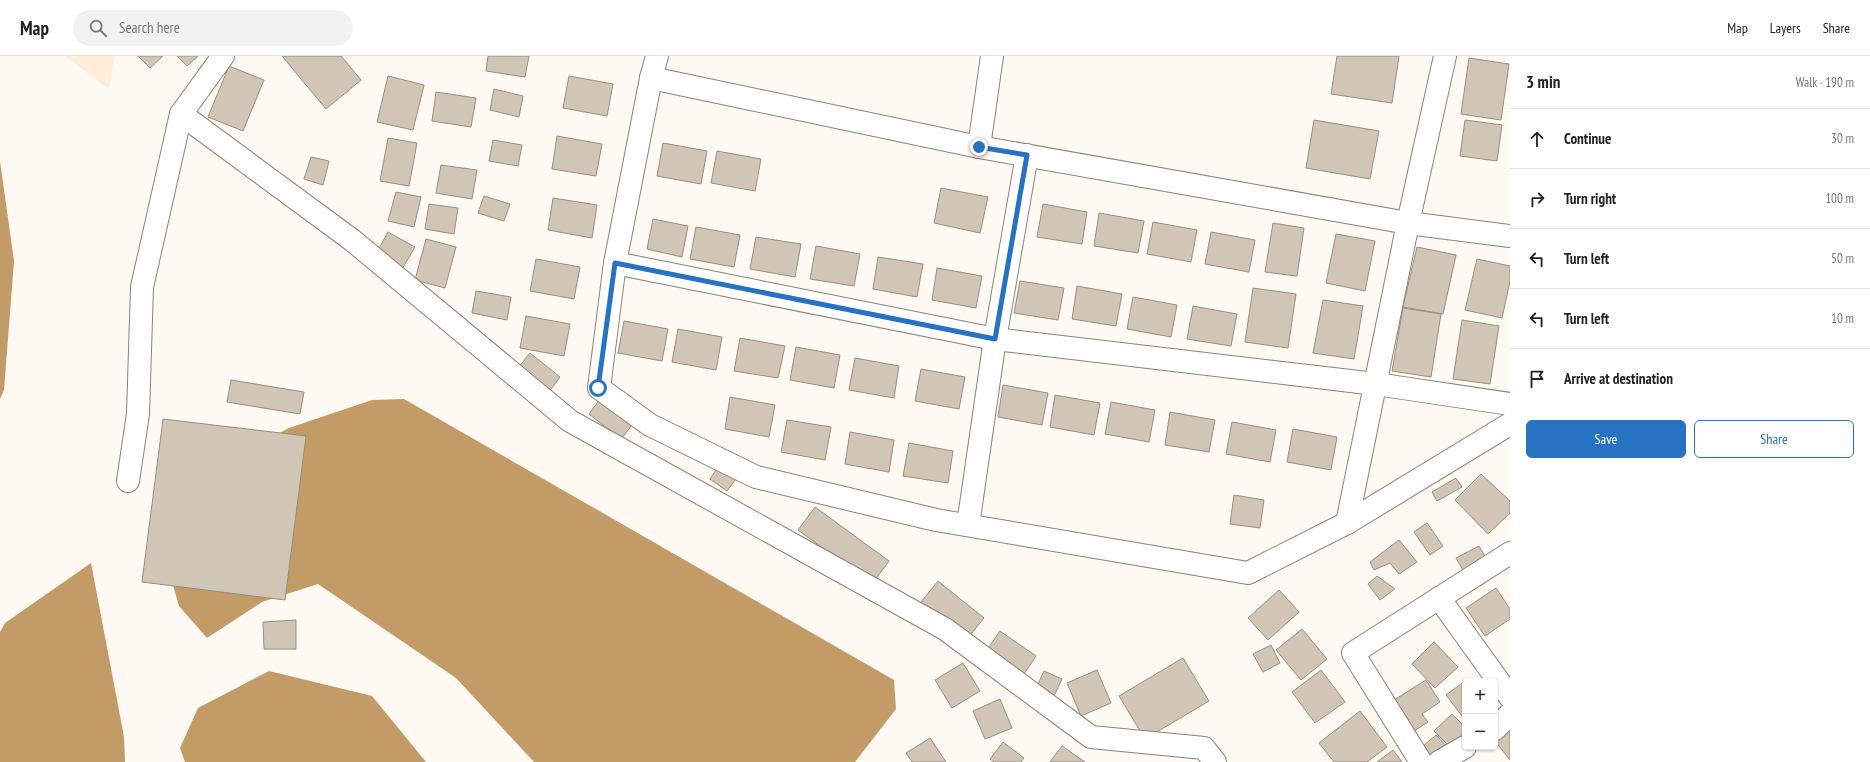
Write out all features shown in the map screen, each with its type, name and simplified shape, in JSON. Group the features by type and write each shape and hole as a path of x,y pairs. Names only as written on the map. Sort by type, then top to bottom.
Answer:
{"street":[{"path":"128,481 138,414 142,287 181,114 223,56"},
{"path":"657,56 651,78 615,263 598,388 650,425 756,477 936,520 1248,573 1347,523 1510,424"},
{"path":"979,147 992,56"},
{"path":"1347,523 1408,223 1445,56"},
{"path":"651,78 979,147 1408,223 1510,236"},
{"path":"181,114 352,240 570,421 945,629 1091,737 1204,748 1215,762"},
{"path":"968,525 995,339 1027,155"},
{"path":"615,263 995,339 1376,384 1510,404"},
{"path":"1421,762 1353,653 1510,553"},
{"path":"1439,598 1510,697"},
{"path":"1498,726 1510,714"},
{"path":"1439,762 1462,749"}],"shaded area":[{"path":"65,56 115,56 109,89"},
{"path":"0,161 14,261 4,390 0,399"},
{"path":"404,399 894,680 896,709 855,762 534,762 456,678 318,584 262,602 207,638 179,606 159,537 202,474 289,428 372,400"},
{"path":"91,563 124,737 125,762 0,762 0,632 5,623"},
{"path":"269,671 372,696 426,762 185,762 180,748 198,708"}],"building":[{"path":"138,56 163,56 150,68"},
{"path":"177,56 198,56 187,66"},
{"path":"282,56 341,56 361,80 326,109"},
{"path":"488,56 529,56 525,77 486,71"},
{"path":"1337,56 1399,56 1392,103 1331,94"},
{"path":"1469,58 1509,64 1501,120 1461,114"},
{"path":"229,66 264,80 243,131 208,117"},
{"path":"388,76 424,85 413,130 377,122"},
{"path":"569,76 613,84 607,116 563,108"},
{"path":"494,89 523,96 519,117 490,110"},
{"path":"436,92 476,98 471,127 432,121"},
{"path":"1314,120 1379,131 1370,179 1306,168"},
{"path":"1465,120 1502,125 1497,161 1460,156"},
{"path":"557,136 602,144 596,176 552,169"},
{"path":"388,138 417,143 409,186 380,181"},
{"path":"493,140 522,145 518,166 489,161"},
{"path":"663,143 707,151 701,184 657,176"},
{"path":"717,151 761,159 755,191 711,183"},
{"path":"311,157 329,161 323,185 304,179"},
{"path":"441,165 477,170 472,199 436,193"},
{"path":"941,188 988,197 980,233 934,223"},
{"path":"396,192 421,197 414,227 388,221"},
{"path":"484,196 510,204 504,221 478,213"},
{"path":"553,198 597,205 592,238 548,230"},
{"path":"429,204 458,208 454,234 425,229"},
{"path":"1043,204 1087,212 1082,244 1037,237"},
{"path":"1099,213 1144,221 1138,253 1094,246"},
{"path":"653,219 688,226 682,257 647,249"},
{"path":"1153,222 1197,230 1191,262 1147,254"},
{"path":"1273,223 1304,228 1297,276 1265,272"},
{"path":"696,227 740,235 734,267 690,259"},
{"path":"388,232 415,247 402,269 376,254"},
{"path":"1211,232 1255,240 1249,272 1205,264"},
{"path":"1336,234 1375,241 1365,291 1326,283"},
{"path":"756,237 801,244 795,277 750,269"},
{"path":"426,239 456,247 445,288 415,280"},
{"path":"816,246 860,254 854,286 810,279"},
{"path":"1417,247 1456,255 1443,314 1403,307"},
{"path":"878,257 923,264 917,297 873,289"},
{"path":"536,259 580,267 574,299 530,291"},
{"path":"1477,259 1510,266 1510,281 1502,318 1465,310"},
{"path":"937,268 982,276 976,308 932,300"},
{"path":"1020,281 1064,288 1058,320 1014,313"},
{"path":"1077,286 1122,294 1116,326 1072,319"},
{"path":"1253,288 1296,294 1288,348 1245,342"},
{"path":"476,291 511,297 507,320 472,313"},
{"path":"1133,297 1177,305 1171,337 1127,329"},
{"path":"1323,300 1363,306 1354,359 1313,353"},
{"path":"1193,306 1237,314 1231,346 1187,339"},
{"path":"1403,308 1441,314 1431,377 1392,371"},
{"path":"526,316 570,324 564,356 520,348"},
{"path":"1462,320 1499,326 1490,384 1453,379"},
{"path":"624,321 668,329 662,361 618,353"},
{"path":"678,329 722,337 716,370 672,362"},
{"path":"740,338 785,346 778,378 734,371"},
{"path":"796,347 840,355 834,388 790,380"},
{"path":"530,353 560,377 546,396 515,372"},
{"path":"855,358 899,366 894,398 849,390"},
{"path":"921,369 965,377 959,409 915,401"},
{"path":"231,380 304,392 300,414 227,402"},
{"path":"1003,385 1048,393 1042,425 998,417"},
{"path":"1055,395 1100,403 1094,435 1050,427"},
{"path":"730,397 775,405 769,437 725,429"},
{"path":"600,399 632,425 621,439 589,414"},
{"path":"1111,402 1155,410 1149,442 1105,434"},
{"path":"1170,412 1215,420 1209,452 1165,445"},
{"path":"163,419 306,436 285,600 142,582"},
{"path":"787,420 831,427 825,460 781,452"},
{"path":"1232,422 1276,430 1270,462 1226,454"},
{"path":"1293,429 1337,437 1331,470 1287,462"},
{"path":"850,432 894,440 889,472 845,464"},
{"path":"909,443 953,451 948,483 903,476"},
{"path":"720,464 738,476 727,491 710,479"},
{"path":"1481,474 1510,501 1510,513 1488,534 1455,500"},
{"path":"1456,478 1462,487 1437,501 1432,492"},
{"path":"1234,495 1264,500 1260,528 1230,524"},
{"path":"815,507 889,561 872,584 798,530"},
{"path":"1427,523 1443,546 1430,555 1414,532"},
{"path":"1399,540 1417,562 1399,574 1390,563 1374,570 1370,562"},
{"path":"1479,546 1486,558 1463,570 1456,558"},
{"path":"1377,576 1395,589 1380,600 1368,584"},
{"path":"938,581 984,618 967,639 921,602"},
{"path":"1496,588 1510,609 1510,619 1485,636 1466,608"},
{"path":"1279,590 1299,612 1268,640 1248,618"},
{"path":"296,620 296,649 264,649 263,622"},
{"path":"1302,629 1327,659 1301,680 1276,650"},
{"path":"1000,631 1036,656 1024,674 987,650"},
{"path":"1434,642 1458,667 1435,688 1412,664"},
{"path":"1271,645 1280,663 1263,672 1253,654"},
{"path":"1183,658 1209,701 1145,739 1119,696"},
{"path":"963,663 980,691 952,708 935,680"},
{"path":"1097,670 1111,703 1081,716 1067,683"},
{"path":"1321,670 1345,702 1315,723 1292,692"},
{"path":"1044,671 1062,679 1053,698 1035,690"},
{"path":"1426,680 1440,702 1422,714 1428,722 1414,731 1394,700"},
{"path":"1462,683 1462,716 1446,695"},
{"path":"1000,699 1012,728 985,739 973,711"},
{"path":"1360,711 1387,747 1367,762 1334,762 1319,743"},
{"path":"1452,714 1462,724 1462,738 1451,748 1434,731"},
{"path":"1510,724 1510,760 1498,745 1498,733"},
{"path":"1436,735 1450,750 1435,762 1422,747"},
{"path":"930,738 946,762 912,762 906,753"},
{"path":"1003,742 1024,758 1021,762 994,762 990,759"},
{"path":"1062,746 1085,762 1050,762"},
{"path":"1393,750 1402,762 1377,762"}],"route":[{"path":"598,388 615,263 995,339 1027,155 979,147"}]}
